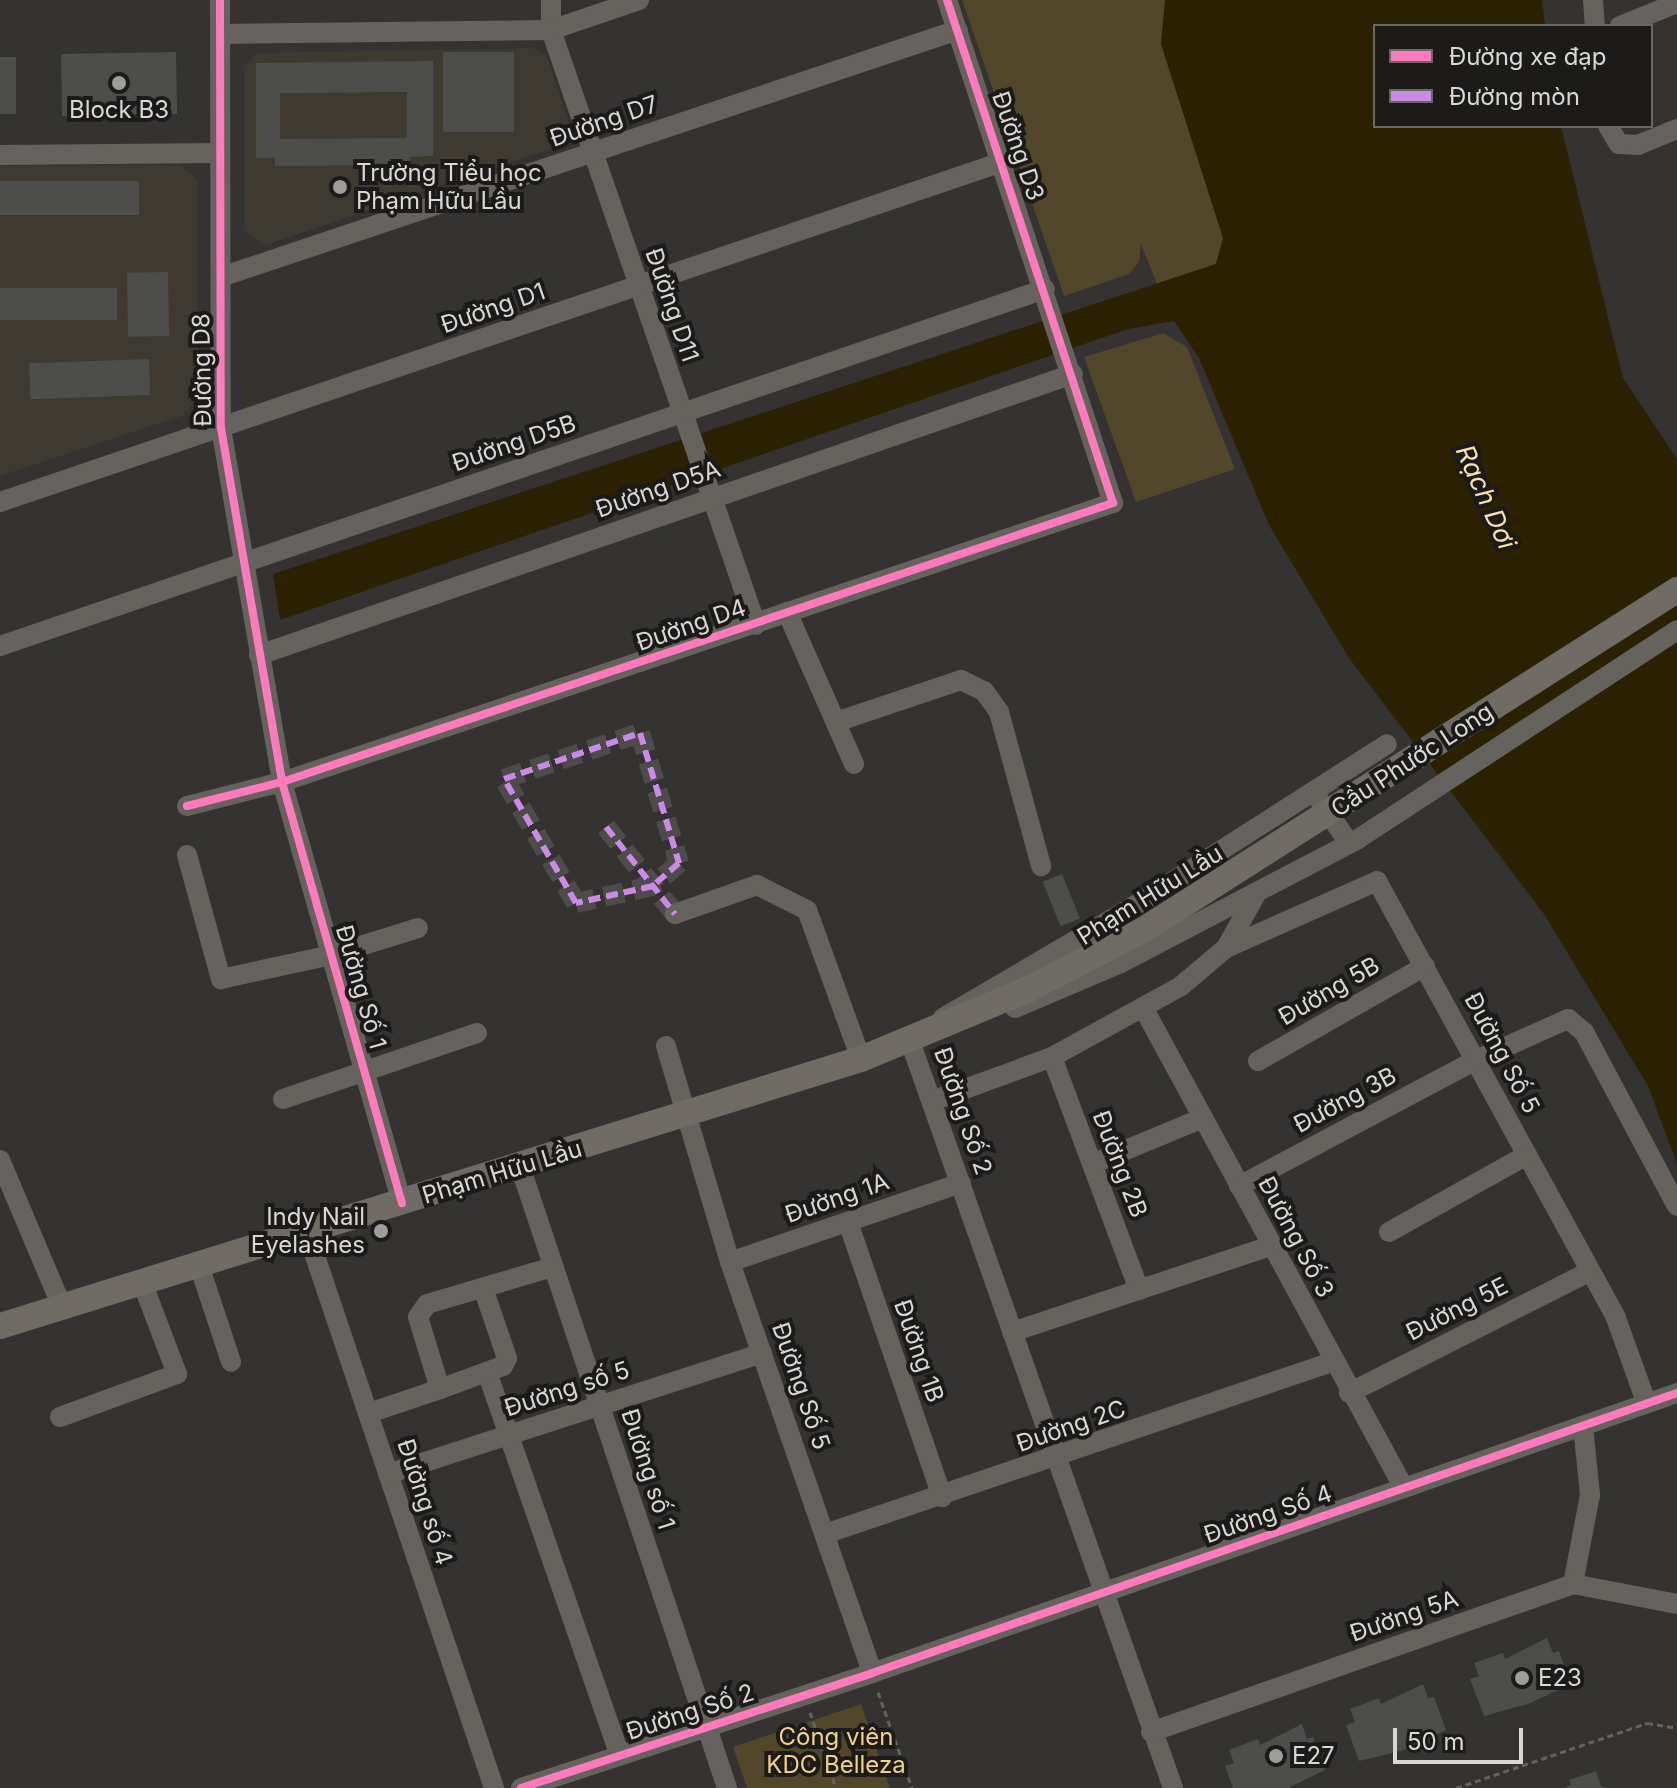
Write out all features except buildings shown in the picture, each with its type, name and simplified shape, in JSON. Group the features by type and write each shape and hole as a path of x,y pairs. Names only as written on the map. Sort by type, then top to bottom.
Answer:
{"main road":[{"name":"Cầu Phước Long","path":"1145,929 1677,590"},
{"name":"Phạm Hữu Lầu","path":"0,1326 861,1059 1027,990 1145,929"}],"street":[{"name":"Đường D8","path":"220,0 221,428 247,562 259,655 282,782"},
{"name":"Đường D11","path":"551,0 551,30 710,499 756,625"},
{"path":"220,34 551,30 639,0"},
{"name":"Đường D3","path":"947,0 1070,365"},
{"path":"1593,0 1595,24"},
{"path":"1625,24 1677,3"},
{"name":"Đường D7","path":"221,277 958,30"},
{"path":"1609,128 1619,144 1628,145 1677,129"},
{"path":"0,155 220,153"},
{"name":"Đường D1","path":"0,502 1002,162"},
{"name":"Đường D5B","path":"0,646 1048,297"},
{"name":"Đường D5A","path":"259,655 710,499 1070,365"},
{"name":"Đường D4","path":"187,806 282,782 1113,503 1070,365"},
{"path":"787,612 854,764"},
{"name":"Cầu Phước Long","path":"1354,841 1677,630"},
{"path":"836,722 961,680 984,691 999,712 1041,866"},
{"name":"Phạm Hữu Lầu","path":"910,1041 973,996 1134,906 1387,744"},
{"name":"Đường Số 1","path":"282,782 402,1203"},
{"path":"1314,791 1354,841"},
{"name":"Phạm Hữu Lầu","path":"910,1041 964,1027 1069,986 1354,841"},
{"path":"187,855 221,979 331,955 418,928"},
{"name":"Đường Số 5","path":"1226,948 1377,881 1616,1318 1646,1402"},
{"path":"675,914 757,885 807,910 861,1059"},
{"path":"932,1101 1052,1057 1144,1009 1226,948 1257,892"},
{"name":"Đường 5B","path":"1258,1061 1425,966"},
{"name":"Đường Số 3","path":"1144,1009 1332,1362 1404,1488"},
{"name":"Đường 3B","path":"1239,1186 1476,1060 1568,1019 1579,1026 1677,1206"},
{"path":"283,1099 363,1068 477,1033"},
{"name":"Đường Số 2","path":"910,1041 1173,1788"},
{"name":"Đường Số 5","path":"666,1046 684,1116 730,1262 872,1673"},
{"name":"Đường 2B","path":"1052,1057 1139,1290"},
{"path":"1092,1164 1203,1118"},
{"path":"1389,1232 1527,1155"},
{"path":"0,1160 62,1307"},
{"name":"Đường số 1","path":"520,1166 727,1788"},
{"name":"Đường 1A","path":"730,1262 961,1183"},
{"name":"Đường 1B","path":"848,1222 942,1497"},
{"name":"Đường số 4","path":"307,1232 494,1788"},
{"path":"1012,1332 1271,1246"},
{"path":"199,1265 231,1362"},
{"path":"440,1389 418,1317 427,1304 553,1267"},
{"name":"Đường 5E","path":"1349,1393 1589,1272"},
{"path":"60,1417 177,1374 142,1282"},
{"path":"369,1413 503,1366 507,1358 483,1288"},
{"name":"Đường số 5","path":"388,1474 762,1353"},
{"name":"Đường 2C","path":"825,1534 1056,1459 1332,1362"},
{"path":"487,1372 620,1756"},
{"name":"Đường Số 4","path":"872,1673 1677,1393"},
{"path":"1583,1426 1590,1495 1573,1584 1677,1604"},
{"name":"Đường 5A","path":"1151,1732 1573,1584"},
{"name":"Đường Số 2","path":"521,1788 872,1673"}],"path":[{"path":"872,1673 912,1788"},
{"path":"804,1695 836,1788"},
{"path":"1456,1788 1647,1723 1677,1728"}],"shaded area":[{"name":"Trường Tiểu học Phạm Hữu Lầu","path":"533,48 547,57 571,129 562,145 265,245 244,230 244,67 257,53"},
{"path":"181,165 197,179 198,397 182,416 0,476 0,166"}],"green space":[{"path":"962,0 1165,0 1161,44 1224,238 1216,264 1157,284 1141,244 1139,262 1129,274 1064,296"},
{"path":"1163,333 1187,347 1235,469 1136,502 1084,357"},
{"name":"Công viên KDC Belleza","path":"861,1704 890,1788 747,1788 733,1747"}],"water":[{"name":"Rạch Dơi","path":"1165,0 1542,0 1545,24 1373,24 1373,128 1561,128 1623,378 1677,459 1677,1164 1648,1086 1544,914 1349,658 1269,525 1199,358 1174,321 1128,329 280,620 273,574 1216,264 1223,238 1161,44"}],"tunnel":[{"path":"640,733 679,863 653,886 576,903 504,779 640,733"},
{"path":"606,827 675,914"}],"marked path":[{"path":"640,733 679,863 653,886 576,903 504,779 640,733"},
{"path":"606,827 675,914"}],"cycle path":[{"path":"220,0 221,428 282,782 402,1203"},
{"path":"187,806 282,782 1113,503 947,0"},
{"path":"521,1788 872,1673 1677,1393"}],"place":[{"name":"Block B3","path":"119,83"},
{"name":"Trường Tiểu học Phạm Hữu Lầu","path":"340,187"},
{"name":"Indy Nail Eyelashes","path":"381,1231"},
{"name":"E23","path":"1522,1678"},
{"name":"E27","path":"1276,1756"}]}
